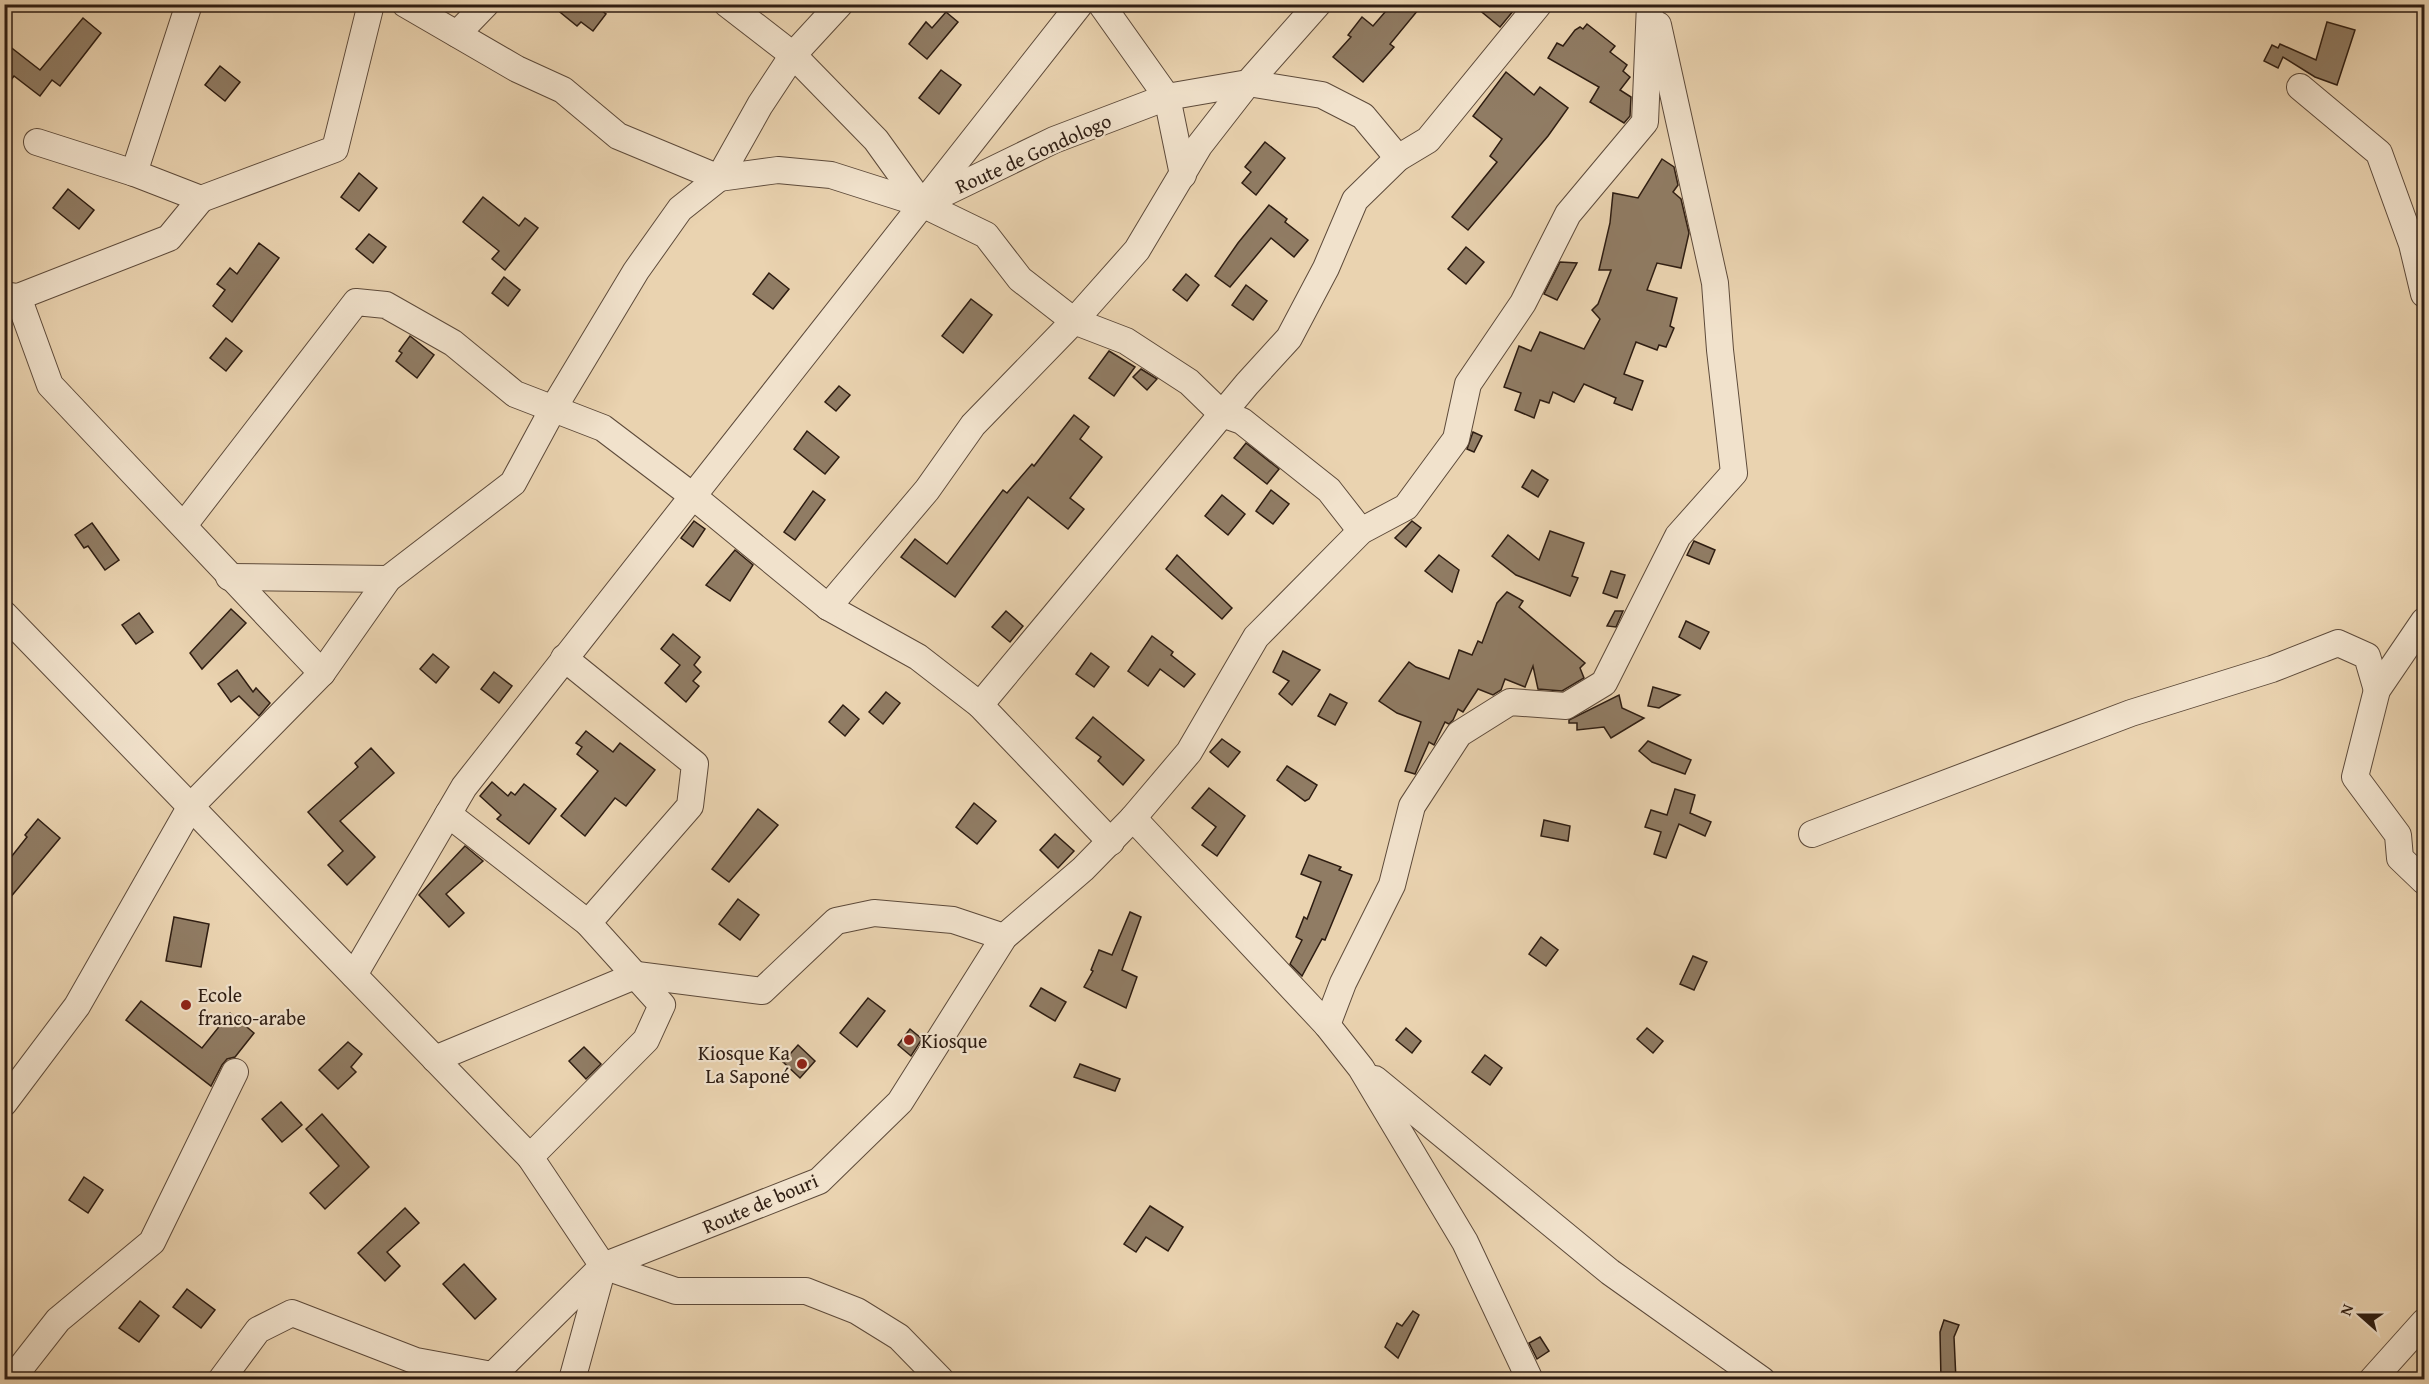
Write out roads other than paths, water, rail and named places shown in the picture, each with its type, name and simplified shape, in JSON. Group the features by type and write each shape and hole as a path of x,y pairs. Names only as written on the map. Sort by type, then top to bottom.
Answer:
{"street":[{"path":"134,173 189,4"},
{"path":"322,673 229,577 184,525 50,384 11,296 169,238 201,200 334,149 371,4"},
{"path":"405,4 517,69 563,90 618,136 719,178 778,170 831,175 922,204 986,235 1020,279 1074,321 1126,341 1188,382 1222,414 1242,421 1329,490 1361,531"},
{"path":"458,34 486,4"},
{"path":"727,4 793,55 876,140 922,204"},
{"path":"4,1103 77,1006 190,806 322,673 388,579 513,483 636,271 680,209 719,178 760,105 793,55 840,4"},
{"path":"354,975 464,787 1080,4"},
{"path":"1101,4 1167,97 1183,175"},
{"path":"828,607 927,490 973,425 1074,321 1137,250 1199,146 1248,83 1318,4"},
{"path":"980,705 1222,414 1289,338 1326,268 1355,200 1398,158 1428,140 1539,4"},
{"path":"1327,1025 1343,983 1392,885 1412,806 1459,734 1510,702 1566,706 1604,682 1678,536 1734,473 1719,350 1715,283 1652,4"},
{"name":"Route de bouri","path":"490,1378 603,1266 819,1181 900,1102 1004,937 1111,842 1189,752 1256,637 1361,531 1406,507 1456,439 1468,384 1524,303 1568,214 1646,122 1652,4"},
{"name":"Route de Gondologo","path":"922,204 1054,140 1167,97 1248,83 1322,95 1363,116 1398,158"},
{"path":"2300,87 2379,153 2412,244 2424,294"},
{"path":"37,142 134,173 201,200"},
{"path":"184,525 356,302 386,305 453,343 515,394 603,428 694,497 828,607 918,657 980,705 1111,842"},
{"path":"229,577 388,579"},
{"path":"4,614 530,1157 603,1266 676,1291 806,1291 857,1311 899,1337 941,1380"},
{"path":"2424,621 2377,690 2355,777 2398,835 2400,858 2424,880"},
{"path":"1812,834 2131,713 2272,669 2338,644 2367,656 2377,690"},
{"path":"564,657 695,764 690,806 588,923"},
{"path":"448,814 588,923 662,1005 646,1040 530,1157"},
{"path":"1133,818 1327,1025 1361,1068 1465,1242 1530,1380"},
{"path":"435,1059 637,975 762,991 836,921 874,913 953,920 1004,937"},
{"path":"1361,1068 1610,1272 1762,1380"},
{"path":"11,1380 58,1320 152,1242 235,1072"},
{"path":"572,1380 603,1266"},
{"path":"221,1380 258,1330 292,1313 416,1361 490,1378"},
{"path":"2372,1380 2424,1322"}],"place":[{"name":"Ecole franco-arabe","path":"186,1005"},
{"name":"Kiosque","path":"909,1040"},
{"name":"Kiosque Ka La Saponé","path":"802,1064"}]}
